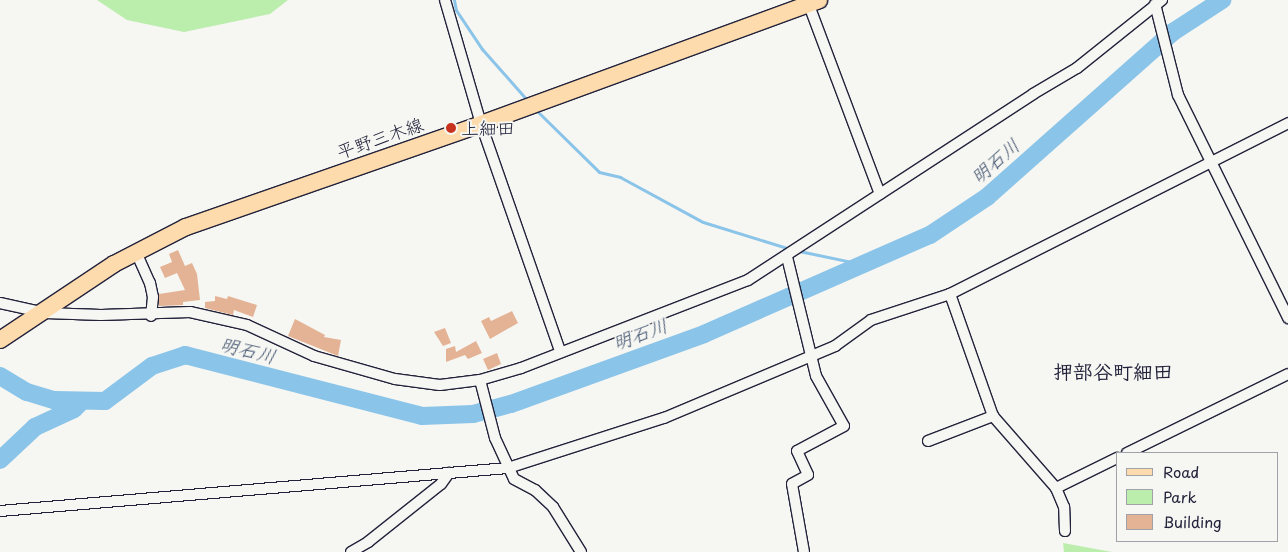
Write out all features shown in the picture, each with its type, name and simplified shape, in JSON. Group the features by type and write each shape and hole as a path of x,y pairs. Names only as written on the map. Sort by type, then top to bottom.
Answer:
{"main road":[{"name":"平野三木線","path":"0,340 45,313 136,252 186,227 534,105 812,1"}],"street":[{"path":"445,0 481,124 560,351"},
{"path":"812,1 880,194"},
{"path":"0,303 45,313 151,316 190,312 247,325 314,356 395,379 440,385 480,380 521,368 560,351 748,280 787,257 880,194 1077,68 1159,2 1177,89 1288,318"},
{"path":"0,511 508,468 664,418 835,346 871,320 950,294 1288,123"},
{"path":"136,252 150,283 153,297 151,316"},
{"path":"787,257 805,324 816,376 844,426 797,451 808,474 792,484 804,552"},
{"path":"950,294 993,416 1056,488 1064,507 1065,531"},
{"path":"1129,452 1288,374"},
{"path":"480,380 495,438 514,479 535,490 553,507 581,552"},
{"path":"928,441 993,416"},
{"path":"1056,488 1116,458"},
{"path":"351,552 368,542 441,484 449,473"}],"green space":[{"path":"97,0 288,0 270,14 184,32 127,20"},
{"path":"1063,543 1112,552 1064,552"}],"building":[{"path":"178,250 185,266 192,263 197,274 200,300 183,302 183,305 159,306 159,294 185,290 177,273 165,278 160,267 172,262 169,254"},
{"path":"215,296 227,299 228,296 257,305 253,317 234,310 233,315 205,308 205,302 215,301"},
{"path":"512,311 518,323 490,339 481,321 489,317 491,321"},
{"path":"295,319 325,335 324,337 341,340 338,356 288,336"},
{"path":"445,328 451,343 443,346 434,332"},
{"path":"476,341 482,353 468,359 465,355 446,362 446,349 455,346 456,352"},
{"path":"497,353 501,364 488,370 483,359"}],"waterway":[{"path":"454,0 456,10 482,49 528,101"},
{"name":"明石川","path":"0,376 27,392 54,400 105,401 152,366 185,355 422,416 473,414 511,404 704,334 930,235 987,197 1173,32 1222,0"},
{"path":"536,110 599,172 620,177 703,222 790,249"},
{"path":"799,251 861,264"},
{"path":"0,460 35,427 74,409 81,402"}],"place":[{"name":"上細田","path":"451,128"}],"district":[{"name":"押部谷町細田","path":"1113,371"}]}
